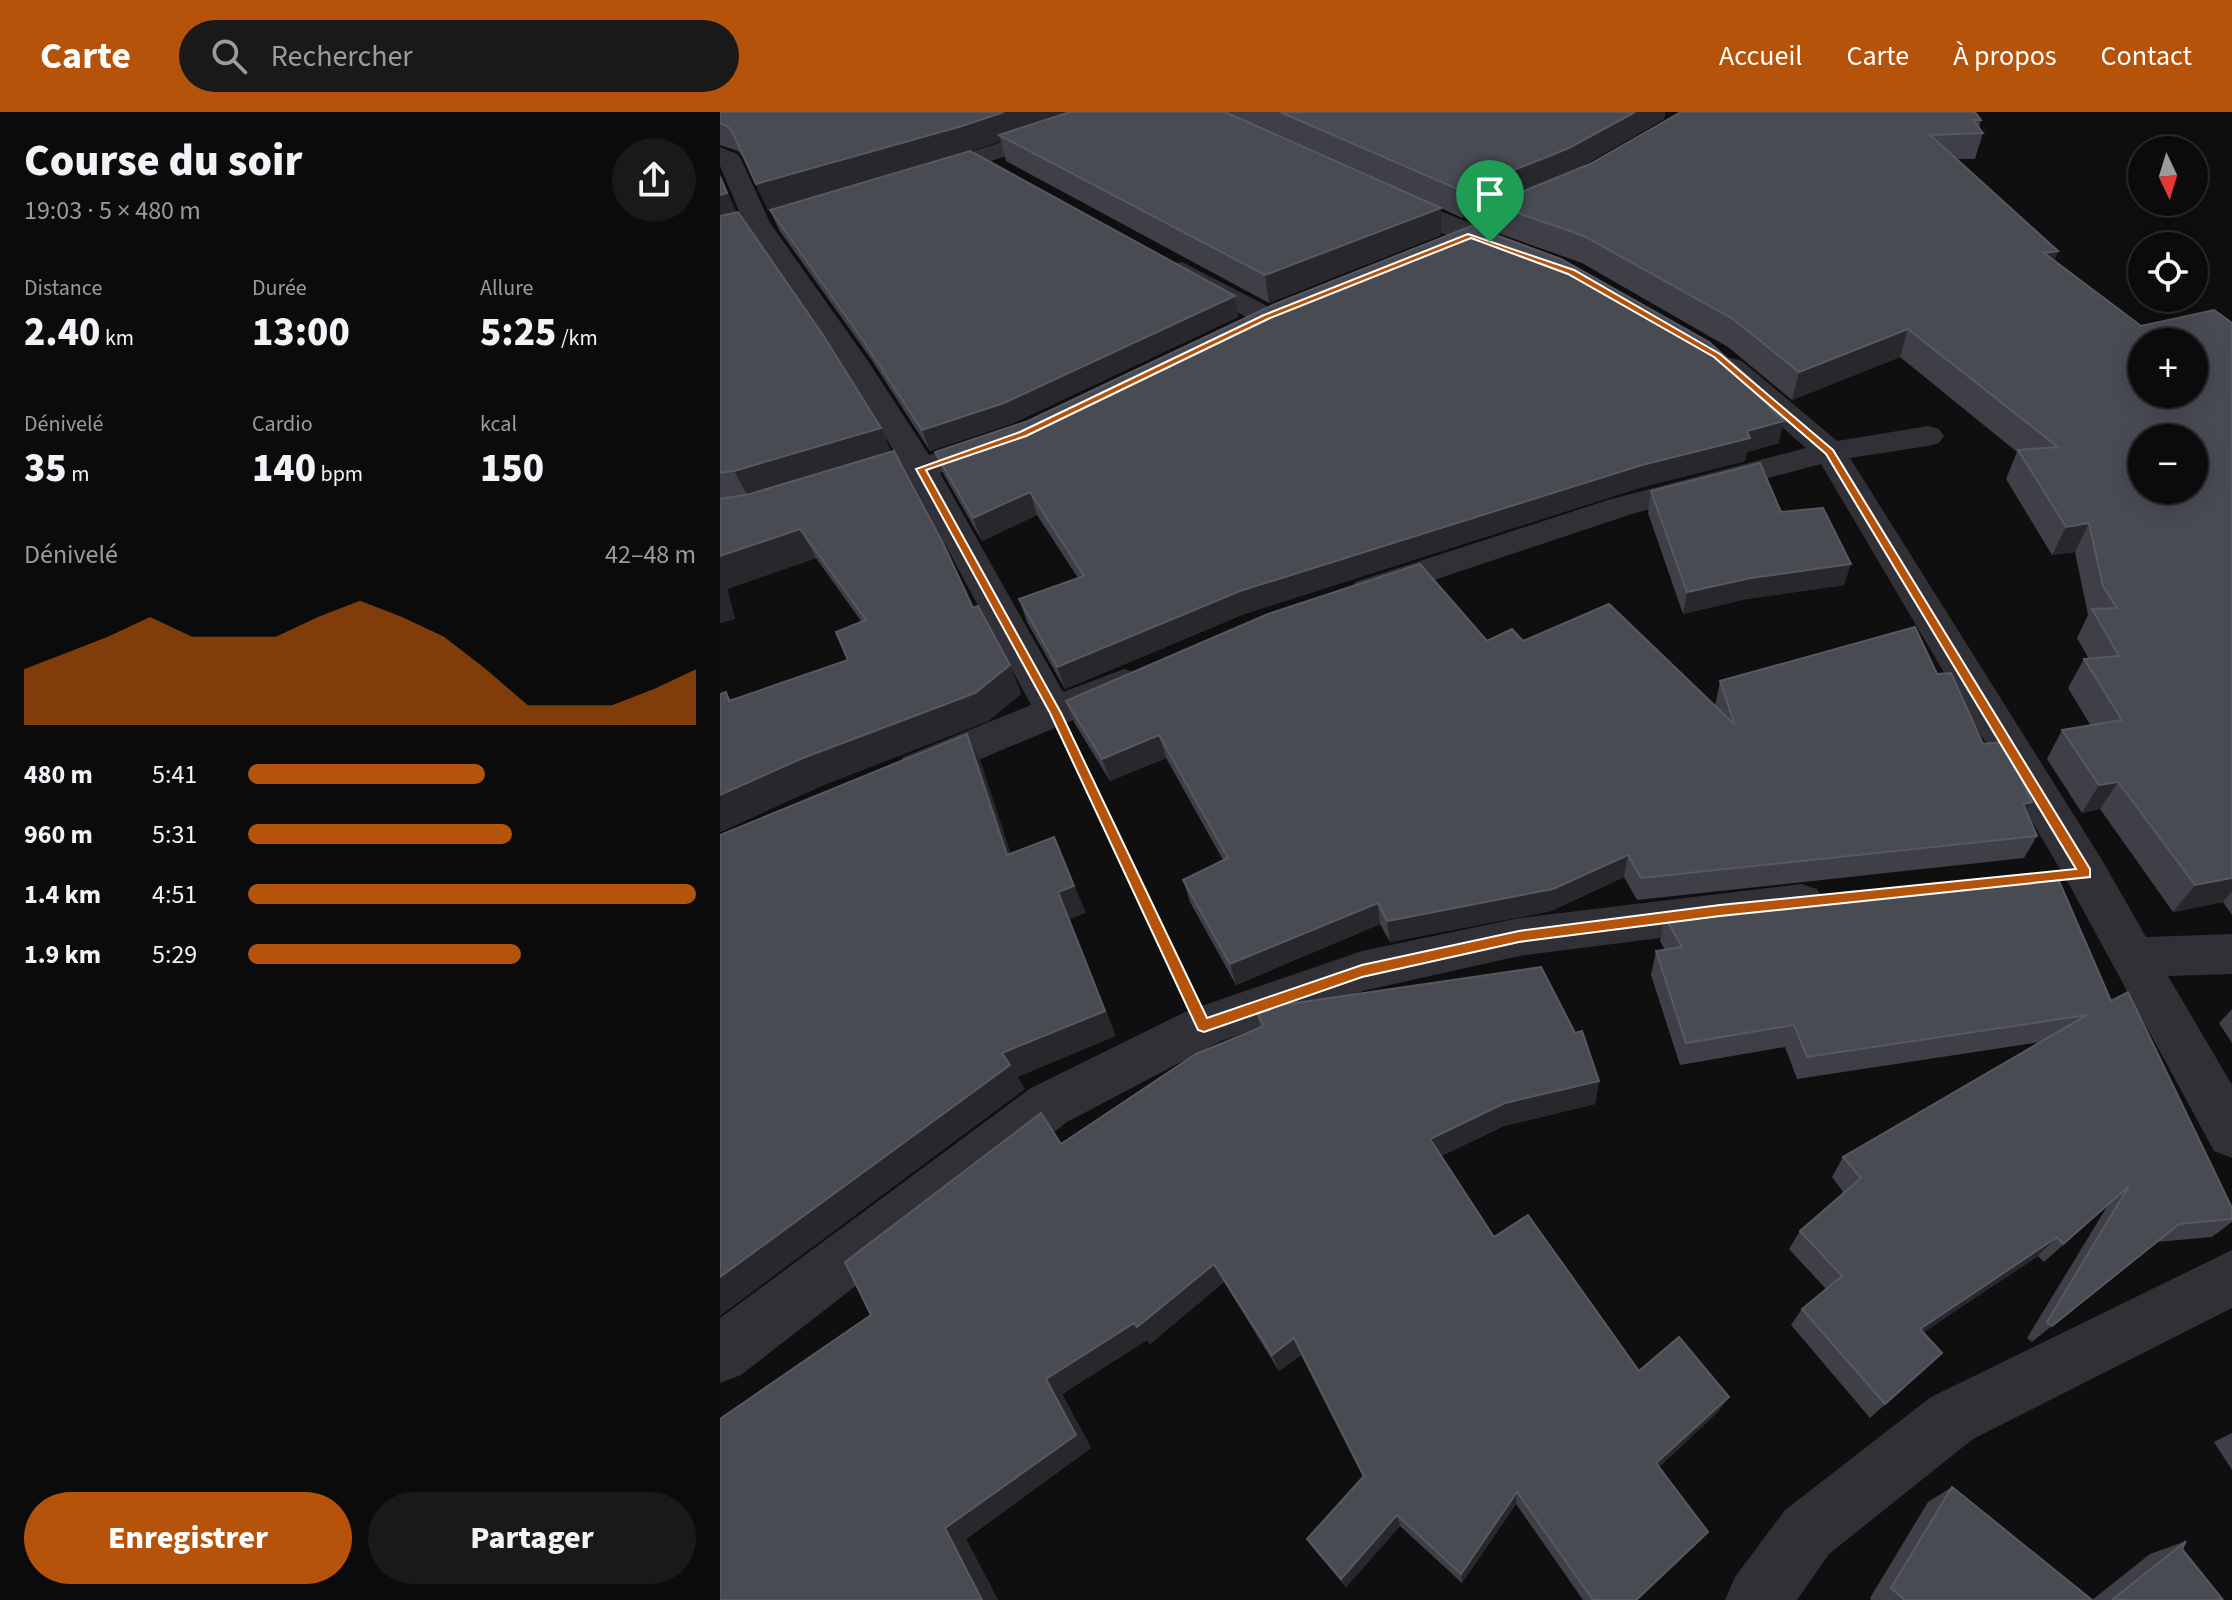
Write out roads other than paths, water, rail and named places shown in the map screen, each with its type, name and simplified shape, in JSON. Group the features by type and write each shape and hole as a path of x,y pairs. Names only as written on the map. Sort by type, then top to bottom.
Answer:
{"street":[{"path":"905,181 1119,112"},
{"path":"720,154 729,159 745,228 853,361 908,468 1055,713"},
{"path":"979,159 1006,174"},
{"path":"1360,185 1466,233 1544,262"},
{"path":"745,228 787,215"},
{"path":"1157,257 1267,317"},
{"path":"1239,330 1296,305"},
{"path":"1704,348 1830,452 2086,873 2232,1134"},
{"path":"908,468 1023,434"},
{"path":"1333,601 1620,507 1830,452 1928,436"},
{"path":"880,783 1157,669"},
{"path":"2038,878 2086,873"},
{"path":"720,1354 1049,1105 1204,1026 1362,971 1519,937 1847,897"},
{"path":"2134,957 2232,954"},
{"path":"1758,1600 1807,1532 1952,1418 2232,1278"}]}
